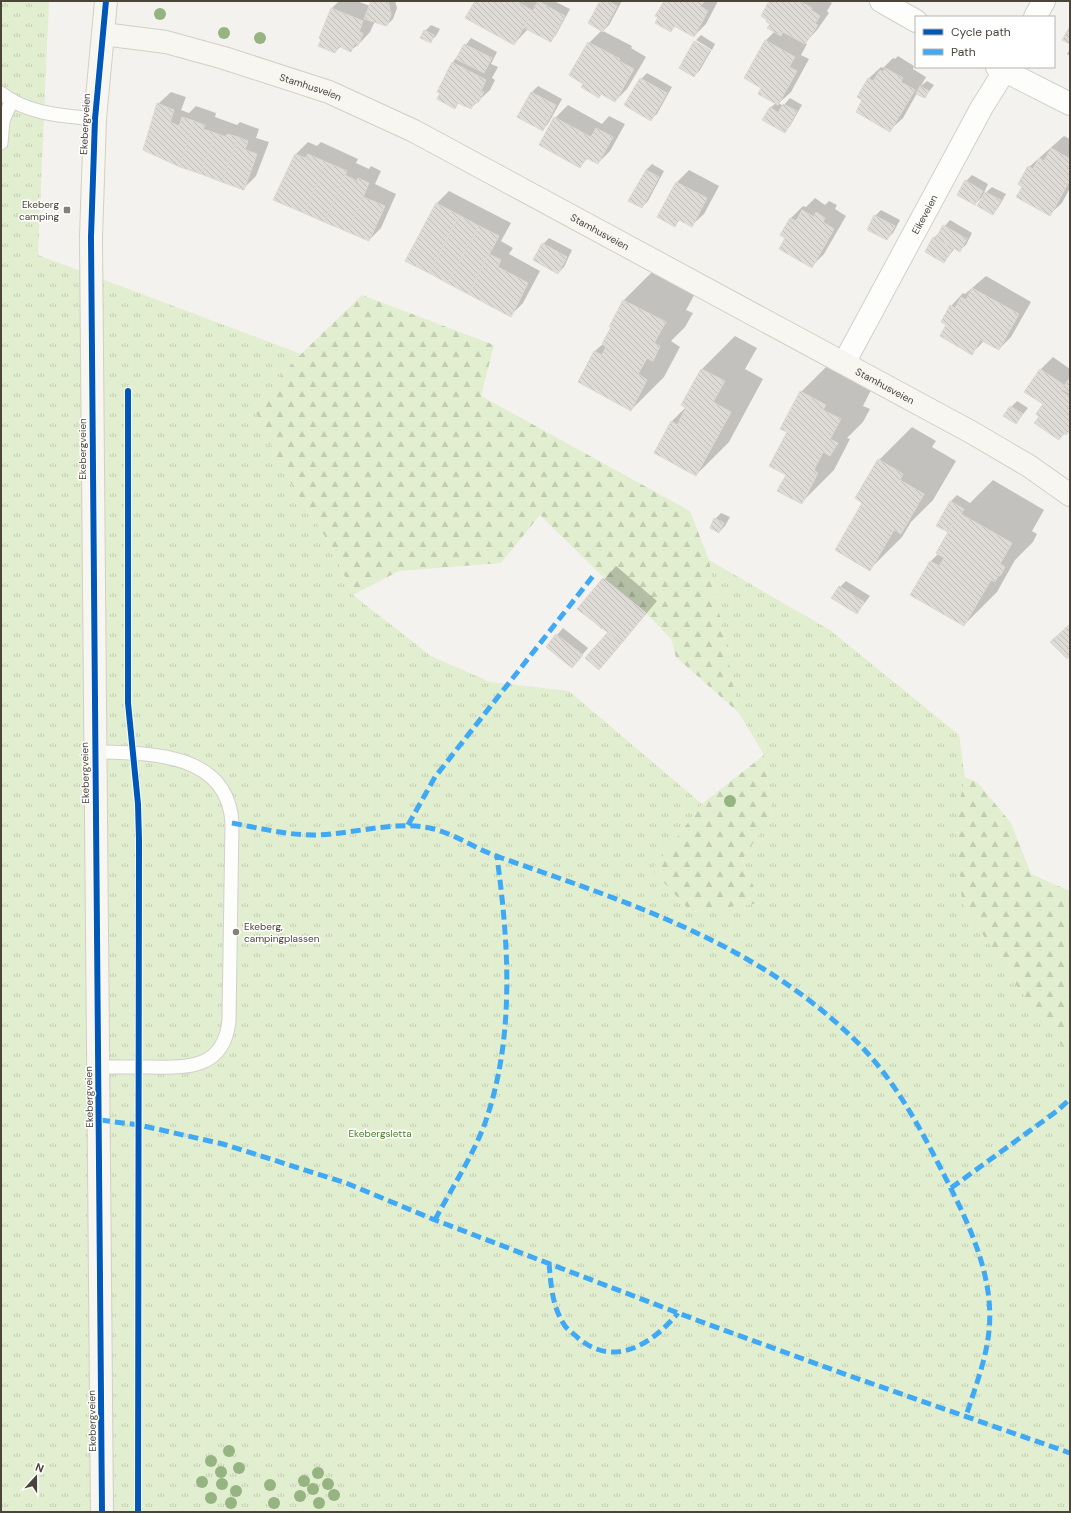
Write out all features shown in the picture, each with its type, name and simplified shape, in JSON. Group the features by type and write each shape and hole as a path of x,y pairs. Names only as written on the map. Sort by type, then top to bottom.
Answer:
{"street":[{"name":"Ekebergveien","path":"102,1512 91,275 95,119 106,1"},
{"path":"881,1 915,19"},
{"path":"1036,16 1044,1"},
{"name":"Stamhusveien","path":"103,34 190,48 329,92 421,135 978,436 1029,466 1070,495"},
{"path":"1003,68 1070,104"},
{"name":"Eikeveien","path":"844,363 1003,68"}],"lane":[{"path":"1,143 6,97 44,112 95,119"},
{"path":"95,752 143,753 193,765 208,773 228,798 232,823 229,1021 228,1033 223,1044 216,1053 206,1060 191,1066 99,1067"}],"green space":[{"name":"Ekebergsletta","path":"1,1 49,1 38,255 301,354 253,406 281,468 331,546 353,595 431,656 490,682 569,691 702,804 652,870 691,912 761,903 742,860 772,815 764,755 739,713 709,560 830,630 959,735 965,777 956,818 962,903 1021,992 1070,1056 1070,1512 1,1512"},
{"path":"362,295 494,345 481,396 690,511 709,560 739,713 676,657 671,639 647,614 601,575 540,515 501,563 399,571 353,595 331,546 281,468 253,406 301,354"},
{"path":"764,755 772,815 742,860 761,903 691,912 652,870 702,804"},
{"path":"956,774 977,782 1011,823 1031,874 1070,891 1070,1058 1063,1055 956,900 936,858"}],"building":[{"path":"371,1 388,1 391,15 387,26 364,19"},
{"path":"475,1 516,1 533,11 514,45 465,18"},
{"path":"538,1 565,16 551,42 524,28"},
{"path":"600,1 607,1 617,6 603,32 588,23"},
{"path":"664,1 705,1 700,6 708,11 694,37 674,26 671,32 655,23 658,17 655,16"},
{"path":"769,1 799,1 812,8 811,10 820,16 815,24 818,25 805,44 783,32 781,36 767,28 770,24 761,16"},
{"path":"331,8 363,21 359,32 363,33 358,46 354,44 351,52 338,46 335,53 318,46 321,40 319,38"},
{"path":"1070,26 1070,44 1062,40"},
{"path":"424,30 434,35 431,43 420,38"},
{"path":"765,40 795,57 789,67 797,71 778,105 758,94 761,88 744,78"},
{"path":"694,41 710,50 694,77 679,68"},
{"path":"588,42 620,59 619,61 634,69 615,102 601,94 599,98 581,87 583,84 569,75"},
{"path":"464,44 492,58 484,73 456,59"},
{"path":"452,62 486,80 481,91 484,92 478,103 475,102 471,109 458,103 455,109 437,99 440,93 437,92"},
{"path":"885,68 903,78 901,82 915,90 890,132 856,112 862,100 857,97 868,78 873,81 880,70 883,72"},
{"path":"640,78 667,93 651,121 624,105"},
{"path":"920,86 929,91 925,98 916,94"},
{"path":"531,92 556,105 543,131 517,117"},
{"path":"157,103 174,110 170,122 179,126 182,117 194,121 180,167 143,150"},
{"path":"783,104 797,111 785,133 762,120 770,107 778,113"},
{"path":"554,117 591,137 596,128 613,137 598,164 586,158 580,168 539,145"},
{"path":"194,121 205,125 203,129 215,133 201,174 180,167"},
{"path":"215,133 226,137 227,134 238,137 222,182 201,174"},
{"path":"238,137 248,141 245,150 257,154 244,190 222,182"},
{"path":"1051,148 1070,159 1070,180 1050,216 1016,197 1022,187 1018,184 1028,166 1033,169 1039,158 1044,161"},
{"path":"295,154 306,158 308,154 326,162 304,213 273,200"},
{"path":"326,162 347,171 324,222 304,213"},
{"path":"646,170 659,177 642,208 628,201"},
{"path":"345,175 357,181 358,178 369,183 348,232 324,222"},
{"path":"965,180 983,191 975,205 957,195"},
{"path":"676,182 707,198 692,227 679,220 675,227 657,217"},
{"path":"985,192 1001,200 993,215 977,206"},
{"path":"363,197 385,206 369,241 348,232"},
{"path":"436,203 459,215 429,273 405,261"},
{"path":"802,210 814,217 816,212 825,218 823,222 834,229 812,268 779,249 785,238 780,235 790,218 796,221"},
{"path":"459,215 479,226 447,283 429,273"},
{"path":"874,215 895,226 887,240 867,230"},
{"path":"943,225 967,239 960,252 936,238"},
{"path":"479,226 499,236 468,294 447,283"},
{"path":"933,237 953,248 944,263 925,252"},
{"path":"542,243 567,257 558,274 533,260"},
{"path":"489,254 501,260 498,267 528,283 511,317 468,294"},
{"path":"972,288 1019,314 999,350 980,340 972,355 940,336 946,325 941,322 950,305 955,308 961,297 966,300"},
{"path":"623,300 666,322 654,343 660,346 653,361 647,358 638,374 647,380 631,411 578,382 594,351 602,355 606,347 602,344"},
{"path":"701,369 725,381 713,402 731,412 696,476 654,453 671,421 677,425 686,408 681,405"},
{"path":"1040,369 1064,385 1061,391 1070,397 1070,430 1066,435 1064,433 1059,440 1034,423 1039,417 1036,414 1043,404 1024,392"},
{"path":"1070,377 1070,394 1062,389"},
{"path":"800,391 826,405 823,410 841,419 830,439 838,443 830,456 823,452 814,470 818,473 802,504 777,491 786,475 769,466 787,432 780,429"},
{"path":"1010,406 1023,414 1016,424 1003,416"},
{"path":"878,459 903,474 900,480 924,494 901,534 894,530 870,571 835,550 862,503 855,498"},
{"path":"950,501 964,509 961,514 959,513 948,532 936,526"},
{"path":"959,513 1012,543 1000,564 1005,567 1000,576 995,573 998,576 995,582 991,580 964,626 910,595 930,561 939,566 944,558 936,553"},
{"path":"714,518 724,523 719,533 710,528"},
{"path":"603,578 646,613 622,643 577,609"},
{"path":"839,586 864,602 857,614 831,598"},
{"path":"1070,624 1070,656 1067,659 1050,642"},
{"path":"608,632 621,644 599,670 585,658"},
{"path":"556,634 583,655 572,668 546,647"}],"marked path":[{"path":"408,825 435,777 593,576"},
{"path":"232,823 272,831 303,835 328,834 405,826 419,826 434,829 459,838 491,854 596,891 689,929 734,952 777,977 818,1007 857,1042 870,1056 903,1100 949,1184 976,1245 983,1266 987,1288 990,1309 989,1331 983,1363 966,1416"},
{"path":"435,1220 468,1160 485,1123 495,1091 501,1058 507,991 504,924 497,857"},
{"path":"951,1188 1057,1111 1070,1099"},
{"path":"100,1120 139,1125 223,1144 346,1183 435,1220 699,1321 850,1376 1070,1453"},
{"path":"549,1263 553,1296 561,1319 569,1330 592,1347 606,1351 619,1352 632,1348 657,1334 678,1313"}],"cycle path":[{"path":"102,1512 91,237 95,119 106,1"},
{"path":"128,391 128,703 138,804 139,840 138,1512"}],"place":[{"name":"Ekeberg camping","path":"67,210"},
{"name":"Ekeberg, campingplassen","path":"236,932"}]}
